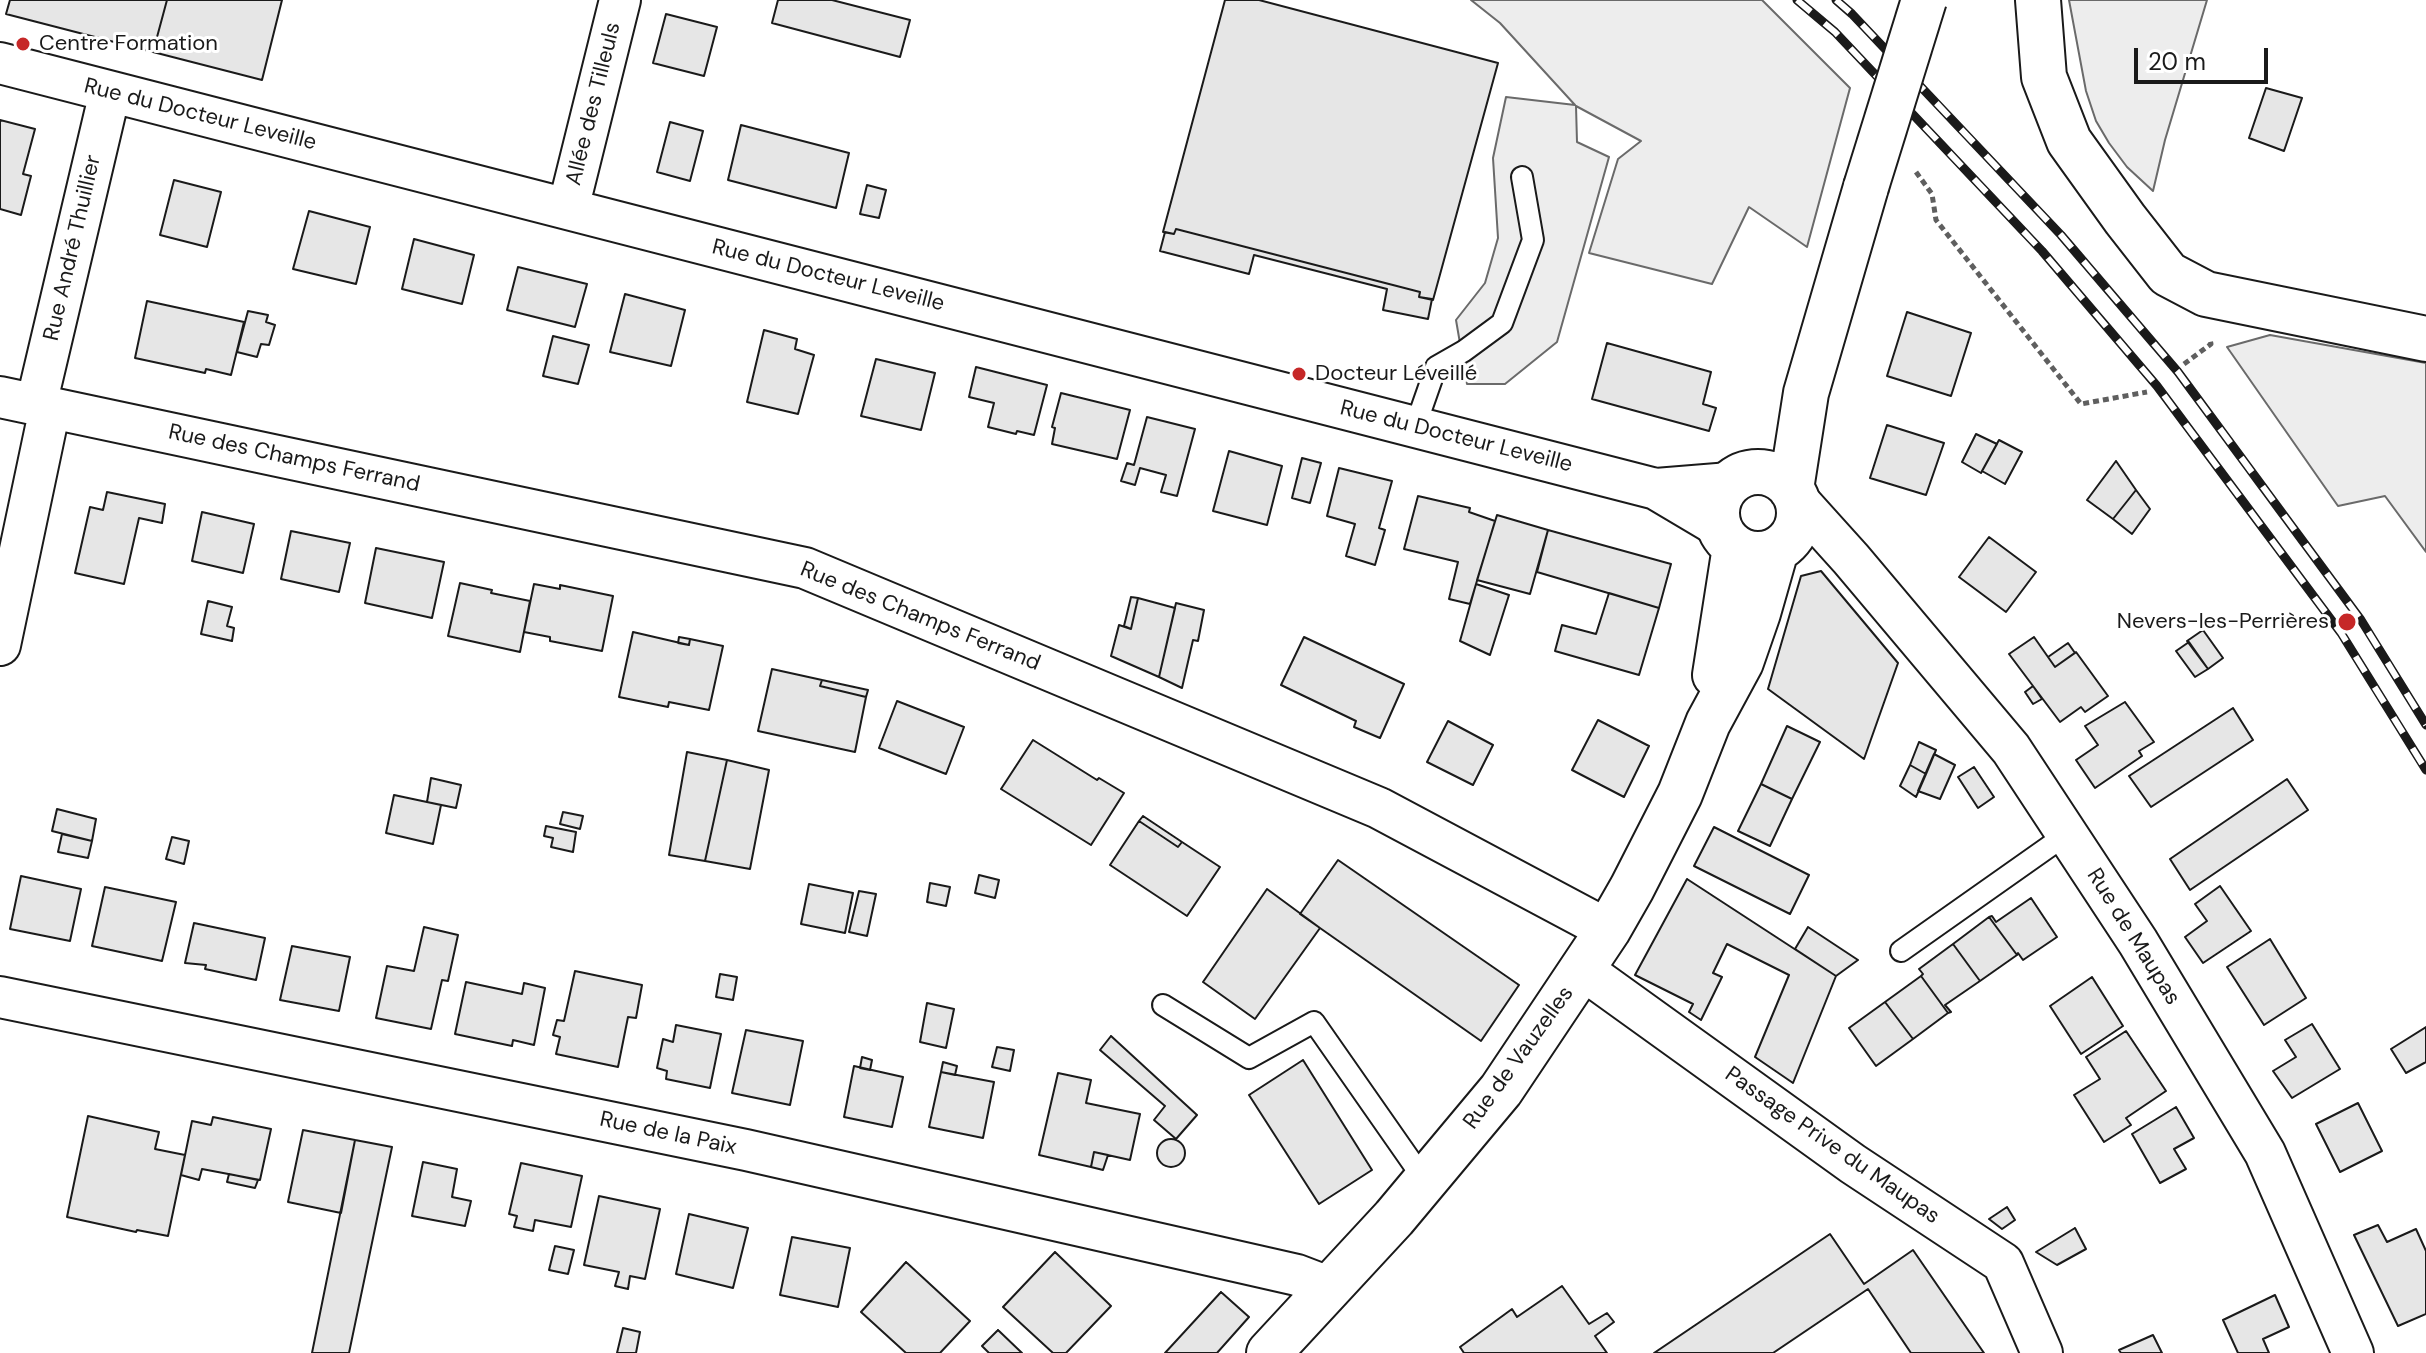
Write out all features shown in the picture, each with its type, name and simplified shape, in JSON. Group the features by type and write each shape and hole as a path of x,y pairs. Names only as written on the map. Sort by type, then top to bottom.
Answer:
{"main road":[{"path":"1768,485 1799,521 1755,542 1717,516 1718,504 1768,485 1806,393 1924,0"},
{"path":"2038,0 2044,77 2069,141 2168,274 2206,294 2426,339"},
{"name":"Rue de Vauzelles","path":"1269,1353 1331,1288 1501,1090 1608,930 1680,794 1708,723 1755,542"}],"street":[{"name":"Allée des Tilleuls","path":"568,209 620,0"},
{"name":"Rue du Docteur Leveille","path":"0,63 1656,489 1755,542"},
{"name":"Rue André Thuillier","path":"0,645 29,403 110,92"},
{"name":"Rue des Champs Ferrand","path":"29,403 805,568 1379,808 1608,930"},
{"name":"Rue du Docteur Leveille","path":"1656,489 1768,485"},
{"name":"Rue de Maupas","path":"1768,485 1851,559 2011,749 2138,942 2265,1153 2353,1353"},
{"path":"1755,542 1851,559"},
{"name":"Passage Prive du Maupas","path":"1582,969 1840,1154 2003,1263 2042,1353"},
{"name":"Rue de la Paix","path":"0,997 746,1150 1297,1275 1331,1288"}],"lane":[{"path":"1415,427 1436,367 1502,323 1533,240 1522,177"},
{"path":"1901,951 2067,834"},
{"path":"1163,1005 1249,1058 1314,1022 1425,1181"}],"path":[{"path":"1936,220 2081,404 2147,392"},
{"path":"2184,364 2211,344"}],"shaded area":[{"path":"1471,0 1762,0 1850,88 1807,247 1749,207 1712,284 1589,253 1618,159 1641,141 1576,106 1577,142 1609,157 1557,342 1505,384 1467,384 1456,320 1485,283 1498,238 1493,158 1506,97 1575,105 1500,23"},
{"path":"2069,0 2207,0 2153,191 2127,167 2096,121 2086,91"},
{"path":"2270,335 2426,363 2426,552 2385,496 2338,506 2227,347"}],"building":[{"path":"10,0 167,0 153,52 6,14"},
{"path":"167,0 282,0 262,80 153,52"},
{"path":"778,0 832,0 910,20 900,57 772,23"},
{"path":"1225,0 1259,0 1498,63 1433,300 1419,297 1420,292 1176,229 1174,234 1163,232"},
{"path":"666,14 717,27 704,76 653,63"},
{"path":"2266,88 2302,98 2284,151 2249,138"},
{"path":"0,120 35,129 23,174 31,176 21,215 0,209"},
{"path":"670,122 703,131 690,181 657,172"},
{"path":"741,125 849,153 836,208 728,180"},
{"path":"174,180 221,192 207,247 160,235"},
{"path":"867,185 886,190 879,218 860,214"},
{"path":"309,211 370,227 356,284 293,269"},
{"path":"1176,229 1420,292 1419,297 1432,299 1428,319 1383,310 1387,289 1254,255 1249,274 1160,251 1165,232 1174,234"},
{"path":"414,239 474,255 462,304 402,289"},
{"path":"518,267 587,284 575,327 507,310"},
{"path":"625,294 685,310 671,366 610,352"},
{"path":"147,301 244,322 231,375 206,369 205,373 135,358"},
{"path":"248,311 268,315 266,322 275,325 269,345 261,344 257,357 237,352"},
{"path":"1907,312 1971,333 1951,396 1887,376"},
{"path":"764,330 797,339 795,349 814,355 798,414 747,402"},
{"path":"553,336 589,345 578,384 543,376"},
{"path":"1607,343 1711,372 1703,404 1716,408 1709,431 1592,399"},
{"path":"876,359 935,373 921,430 861,416"},
{"path":"976,367 1047,385 1034,435 988,427 994,403 969,397"},
{"path":"1061,393 1130,410 1117,459 1052,444 1055,428 1052,427"},
{"path":"1147,417 1195,429 1177,496 1161,492 1166,475 1140,468 1135,485 1121,481 1127,463 1134,465"},
{"path":"1887,425 1944,443 1926,495 1870,478"},
{"path":"1976,434 1997,444 1981,473 1962,462"},
{"path":"1999,440 2022,452 2005,484 1982,471"},
{"path":"1229,451 1282,466 1267,525 1213,511"},
{"path":"1302,458 1321,463 1310,503 1292,498"},
{"path":"2116,461 2136,490 2113,519 2087,500"},
{"path":"1339,468 1392,481 1379,528 1385,530 1375,565 1346,556 1355,524 1327,516"},
{"path":"2136,490 2150,509 2132,534 2113,519"},
{"path":"107,492 165,504 162,523 139,518 124,584 75,573 90,507 103,510"},
{"path":"1418,496 1470,508 1469,512 1495,521 1470,604 1449,599 1458,562 1404,549"},
{"path":"202,512 254,524 243,573 192,561"},
{"path":"1497,515 1548,530 1530,594 1477,580"},
{"path":"1548,530 1671,564 1659,608 1537,572"},
{"path":"291,531 350,543 339,592 281,579"},
{"path":"1989,537 2036,572 2006,612 1959,577"},
{"path":"376,548 444,562 432,618 365,603"},
{"path":"1821,571 1898,663 1864,759 1768,689 1801,576"},
{"path":"460,583 530,601 520,652 448,636"},
{"path":"534,584 560,589 560,585 613,596 602,651 550,641 550,637 524,632"},
{"path":"1476,584 1509,595 1490,655 1460,641"},
{"path":"1609,593 1659,608 1639,675 1555,651 1562,625 1596,634"},
{"path":"1131,597 1138,598 1131,629 1124,626"},
{"path":"1138,598 1175,608 1159,677 1111,656 1119,625 1131,629"},
{"path":"208,601 232,607 227,626 234,628 232,641 201,634"},
{"path":"1176,603 1204,610 1198,641 1193,640 1182,688 1159,677"},
{"path":"2203,630 2223,658 2208,669 2187,641"},
{"path":"633,632 689,645 690,639 723,646 709,710 669,702 668,707 619,697"},
{"path":"679,637 690,639 689,645 678,643"},
{"path":"1304,637 1404,684 1380,738 1354,727 1356,721 1281,685"},
{"path":"2034,637 2055,667 2076,652 2108,696 2085,712 2081,707 2060,722 2009,654"},
{"path":"2189,642 2208,669 2195,677 2176,651"},
{"path":"2068,643 2075,653 2055,667 2048,657"},
{"path":"772,669 822,680 820,686 866,697 855,752 758,731"},
{"path":"822,680 868,690 866,697 820,686"},
{"path":"2033,686 2042,699 2033,704 2025,692"},
{"path":"897,701 964,727 946,774 879,748"},
{"path":"2125,702 2154,742 2139,751 2142,756 2095,788 2076,760 2098,745 2085,726"},
{"path":"2233,708 2253,740 2151,807 2129,776"},
{"path":"1598,720 1649,746 1624,797 1572,770"},
{"path":"1448,721 1493,745 1473,785 1427,762"},
{"path":"1787,726 1820,742 1792,799 1761,784"},
{"path":"1033,740 1124,793 1091,845 1001,789"},
{"path":"1919,742 1936,750 1926,774 1910,765"},
{"path":"687,752 727,760 705,861 669,855"},
{"path":"1934,754 1955,765 1940,799 1918,791"},
{"path":"727,760 769,770 750,869 705,861"},
{"path":"1910,765 1926,774 1916,797 1900,786"},
{"path":"1974,767 1994,797 1978,808 1958,777"},
{"path":"431,778 461,785 456,808 427,802"},
{"path":"2287,779 2308,810 2190,890 2170,859"},
{"path":"1761,784 1792,799 1770,846 1738,831"},
{"path":"394,795 441,805 433,844 386,833"},
{"path":"57,809 96,819 92,841 52,831"},
{"path":"563,812 583,816 580,829 560,824"},
{"path":"1143,816 1182,842 1178,847 1139,821"},
{"path":"1139,821 1178,847 1182,842 1220,867 1187,916 1110,865"},
{"path":"546,826 576,832 573,852 551,847 553,838 544,836"},
{"path":"1714,827 1809,875 1790,914 1694,866"},
{"path":"62,834 92,841 88,858 58,852"},
{"path":"172,837 189,841 184,864 166,859"},
{"path":"1338,860 1519,985 1481,1041 1300,914"},
{"path":"979,875 999,880 995,898 975,893"},
{"path":"21,876 81,889 70,941 10,929"},
{"path":"1687,879 1836,976 1793,1083 1755,1057 1789,975 1727,944 1713,973 1722,977 1701,1020 1689,1012 1693,1004 1635,975"},
{"path":"930,883 950,887 946,906 927,902"},
{"path":"809,884 853,893 845,933 801,924"},
{"path":"2220,886 2251,931 2203,963 2185,937 2207,921 2195,904"},
{"path":"105,887 176,902 162,961 92,946"},
{"path":"1267,889 1320,928 1255,1019 1203,982"},
{"path":"859,891 876,894 867,936 849,932"},
{"path":"2031,898 2057,937 2023,960 1989,917 1992,916 1996,922"},
{"path":"1989,917 2017,955 1980,981 1953,944"},
{"path":"194,923 265,938 256,980 205,969 206,965 185,963"},
{"path":"424,927 458,935 448,981 442,980 431,1029 376,1018 387,966 414,971"},
{"path":"1808,927 1858,960 1836,976 1795,949"},
{"path":"2270,939 2306,998 2264,1025 2227,967"},
{"path":"1953,944 1980,981 1945,1005 1951,1012 1948,1013 1919,969"},
{"path":"292,946 350,957 339,1011 280,1000"},
{"path":"575,971 642,985 636,1018 628,1017 618,1067 556,1054 560,1037 553,1035 557,1020 564,1021"},
{"path":"720,974 737,977 733,1000 716,997"},
{"path":"1921,976 1948,1013 1913,1039 1885,1002"},
{"path":"2092,977 2123,1026 2081,1054 2050,1006"},
{"path":"466,982 522,994 524,983 545,988 534,1045 513,1040 512,1046 455,1034"},
{"path":"1885,1002 1913,1039 1876,1066 1849,1028"},
{"path":"927,1003 954,1009 946,1048 920,1042"},
{"path":"2312,1024 2340,1069 2292,1098 2273,1071 2296,1057 2285,1040"},
{"path":"676,1025 721,1034 710,1088 666,1079 667,1071 657,1068 663,1039 673,1042"},
{"path":"2426,1027 2426,1062 2406,1073 2391,1049"},
{"path":"746,1030 803,1041 790,1105 732,1093"},
{"path":"2126,1031 2166,1091 2126,1118 2131,1125 2104,1142 2074,1095 2100,1079 2086,1057"},
{"path":"1111,1036 1197,1115 1176,1139 1154,1120 1165,1106 1100,1050"},
{"path":"997,1047 1014,1050 1010,1071 992,1067"},
{"path":"862,1057 872,1060 870,1070 860,1068"},
{"path":"1303,1060 1372,1170 1319,1204 1249,1095"},
{"path":"943,1062 957,1066 955,1075 941,1072"},
{"path":"854,1066 903,1077 892,1127 844,1117"},
{"path":"941,1072 994,1082 983,1138 929,1127"},
{"path":"1058,1073 1091,1080 1086,1103 1140,1114 1130,1160 1094,1152 1091,1167 1039,1155"},
{"path":"2358,1103 2382,1151 2340,1172 2316,1124"},
{"path":"2176,1107 2194,1138 2174,1149 2186,1169 2160,1183 2132,1134"},
{"path":"88,1116 159,1132 155,1149 185,1155 168,1236 67,1217"},
{"path":"213,1117 271,1129 260,1180 202,1169 199,1180 181,1175 192,1121 211,1125"},
{"path":"303,1130 355,1140 341,1213 288,1202"},
{"path":"1171,1139 1181,1143 1185,1153 1181,1163 1171,1167 1161,1163 1157,1153 1161,1143"},
{"path":"355,1140 392,1147 349,1353 312,1353"},
{"path":"1094,1152 1108,1155 1103,1170 1091,1167"},
{"path":"423,1162 457,1169 452,1197 471,1201 465,1226 412,1216"},
{"path":"521,1163 582,1176 571,1227 535,1220 533,1231 514,1227 517,1216 509,1214"},
{"path":"229,1174 258,1180 255,1188 227,1182"},
{"path":"599,1196 660,1209 645,1279 630,1276 628,1289 615,1286 619,1272 584,1265"},
{"path":"2007,1207 2015,1220 2002,1229 1989,1219"},
{"path":"689,1214 748,1228 733,1288 676,1274"},
{"path":"2378,1225 2387,1242 2416,1229 2426,1251 2426,1314 2398,1326 2354,1235"},
{"path":"2075,1228 2086,1249 2057,1265 2036,1252"},
{"path":"1830,1234 1864,1284 1913,1250 1984,1353 1911,1353 1868,1289 1773,1353 1654,1353"},
{"path":"792,1237 850,1248 838,1307 780,1295"},
{"path":"555,1246 574,1250 568,1274 549,1270"},
{"path":"1055,1252 1111,1306 1066,1353 1053,1353 1003,1307"},
{"path":"906,1262 970,1321 940,1353 906,1353 861,1312"},
{"path":"1562,1286 1589,1324 1607,1313 1614,1322 1595,1336 1607,1353 1464,1353 1460,1347 1512,1309 1517,1317"},
{"path":"1221,1292 1249,1317 1217,1353 1165,1353"},
{"path":"2275,1295 2289,1327 2263,1339 2269,1353 2238,1353 2223,1320"},
{"path":"623,1328 640,1332 636,1353 617,1353"},
{"path":"998,1330 1022,1353 989,1353 982,1346"},
{"path":"2153,1335 2162,1353 2121,1353 2119,1350"}],"railway":[{"path":"1797,0 1835,32 2042,251 2157,386 2341,633 2426,770"},
{"path":"1836,0 2061,235 2178,372 2361,620 2426,725"}],"place":[{"name":"Centre Formation","path":"23,44"},
{"name":"Docteur Léveillé","path":"1299,374"},
{"name":"Nevers-les-Perrières","path":"2347,622"}]}
